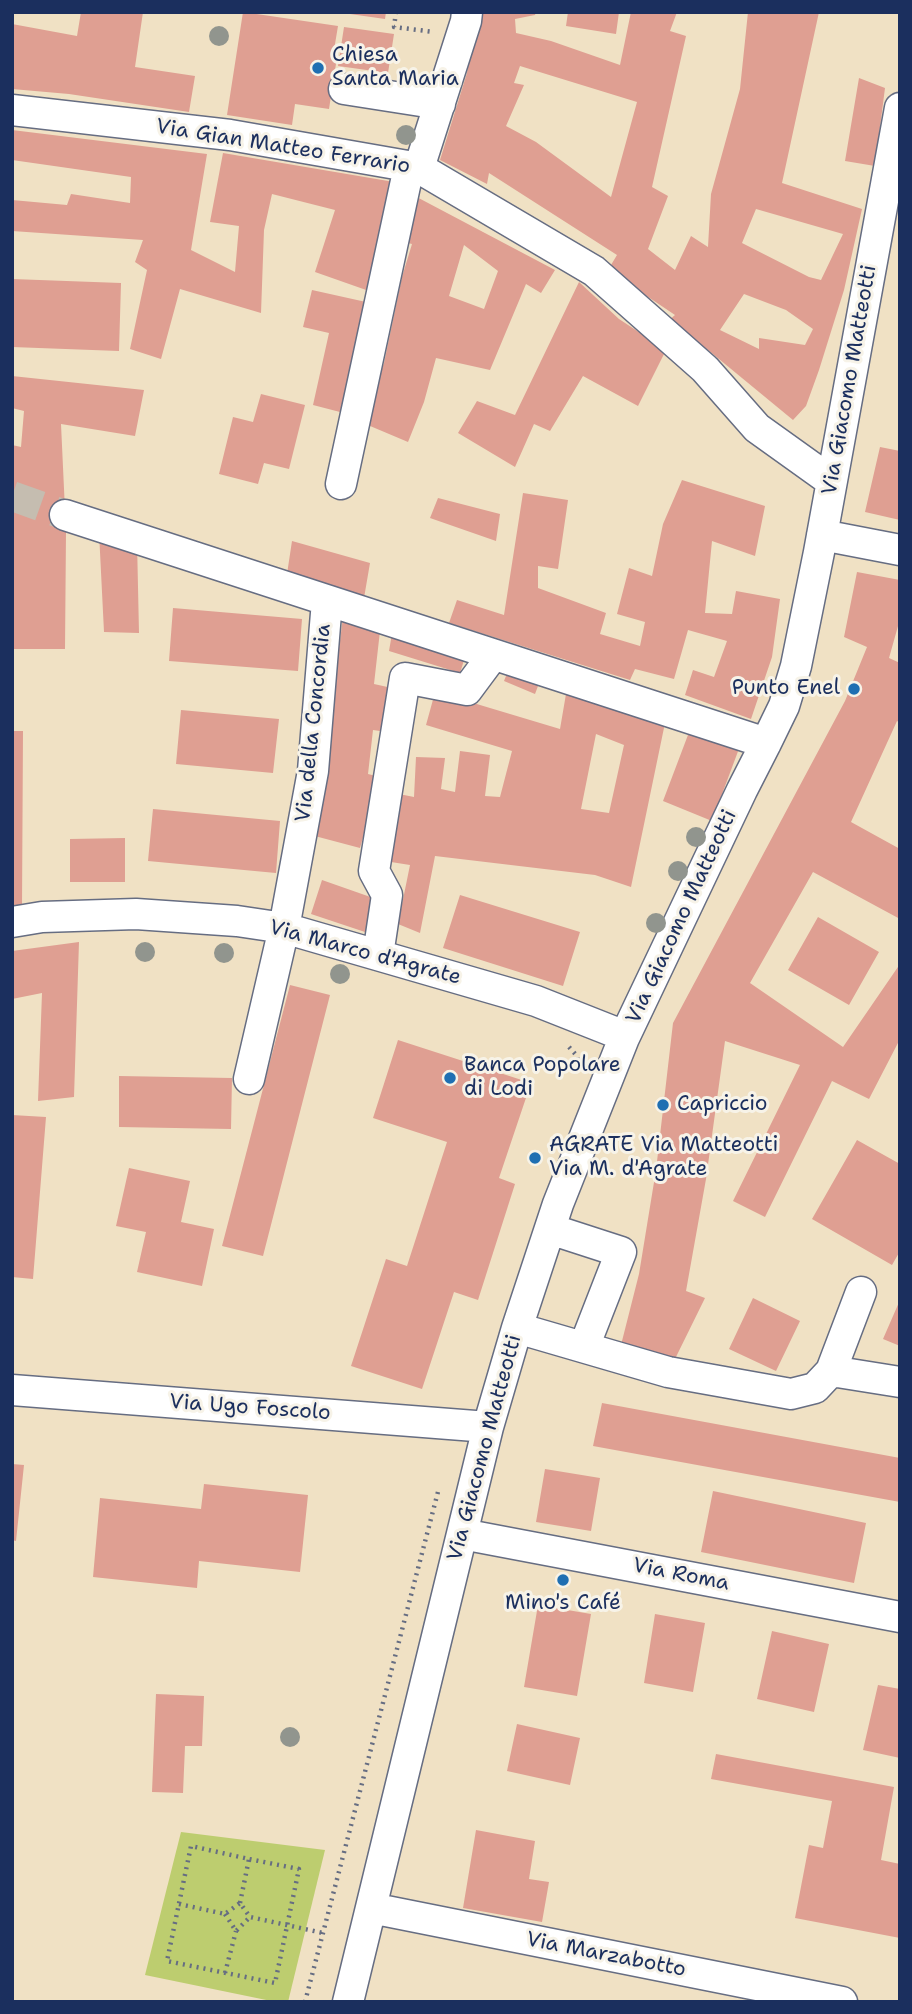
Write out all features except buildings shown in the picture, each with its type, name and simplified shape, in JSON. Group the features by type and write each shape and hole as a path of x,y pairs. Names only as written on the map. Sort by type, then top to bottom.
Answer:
{"street":[{"path":"341,484 414,168 440,104 464,24"},
{"path":"344,89 440,104"},
{"name":"Via Giacomo Matteotti","path":"348,2002 488,1427 550,1229 624,1038 766,744 783,706 796,666 900,108"},
{"name":"Via Gian Matteo Ferrario","path":"12,110 230,135 414,168 594,271 705,369 757,428 831,481"},
{"name":"Via della Concordia","path":"65,515 766,744"},
{"path":"822,535 900,550"},
{"name":"Via della Concordia","path":"249,1079 285,928 313,771 327,601"},
{"path":"378,955 387,895 374,871 405,678 467,690 493,655"},
{"name":"Via Marco d'Agrate","path":"12,922 42,917 136,914 237,921 285,928 536,1001 624,1038"},
{"path":"550,1229 621,1252 584,1347"},
{"path":"517,1328 668,1372 792,1394 815,1388 831,1371 861,1292"},
{"path":"831,1371 900,1382"},
{"name":"Via Ugo Foscolo","path":"12,1390 488,1427"},
{"name":"Via Roma","path":"462,1534 900,1617"},
{"name":"Via Marzabotto","path":"371,1908 842,2002"}],"path":[{"path":"396,12 394,27 464,24"},
{"path":"191,1846 249,1859 299,1869 275,1983 167,1961 191,1846"},
{"path":"225,1914 240,1903 249,1859"},
{"path":"240,1903 250,1917 323,1933"},
{"path":"179,1904 225,1914 236,1931"},
{"path":"225,1973 236,1931 250,1917"}],"green space":[{"path":"181,1832 325,1850 288,2002 276,2002 145,1975"}],"tunnel":[{"path":"12,496 65,515"}],"place":[{"name":"Chiesa Santa Maria","path":"318,68"},
{"name":"Punto Enel","path":"854,689"},
{"name":"Banca Popolare di Lodi","path":"450,1078"},
{"name":"Capriccio","path":"663,1105"},
{"name":"AGRATE Via Matteotti Via M. d'Agrate","path":"535,1158"},
{"name":"Mino's Café","path":"563,1580"}]}
